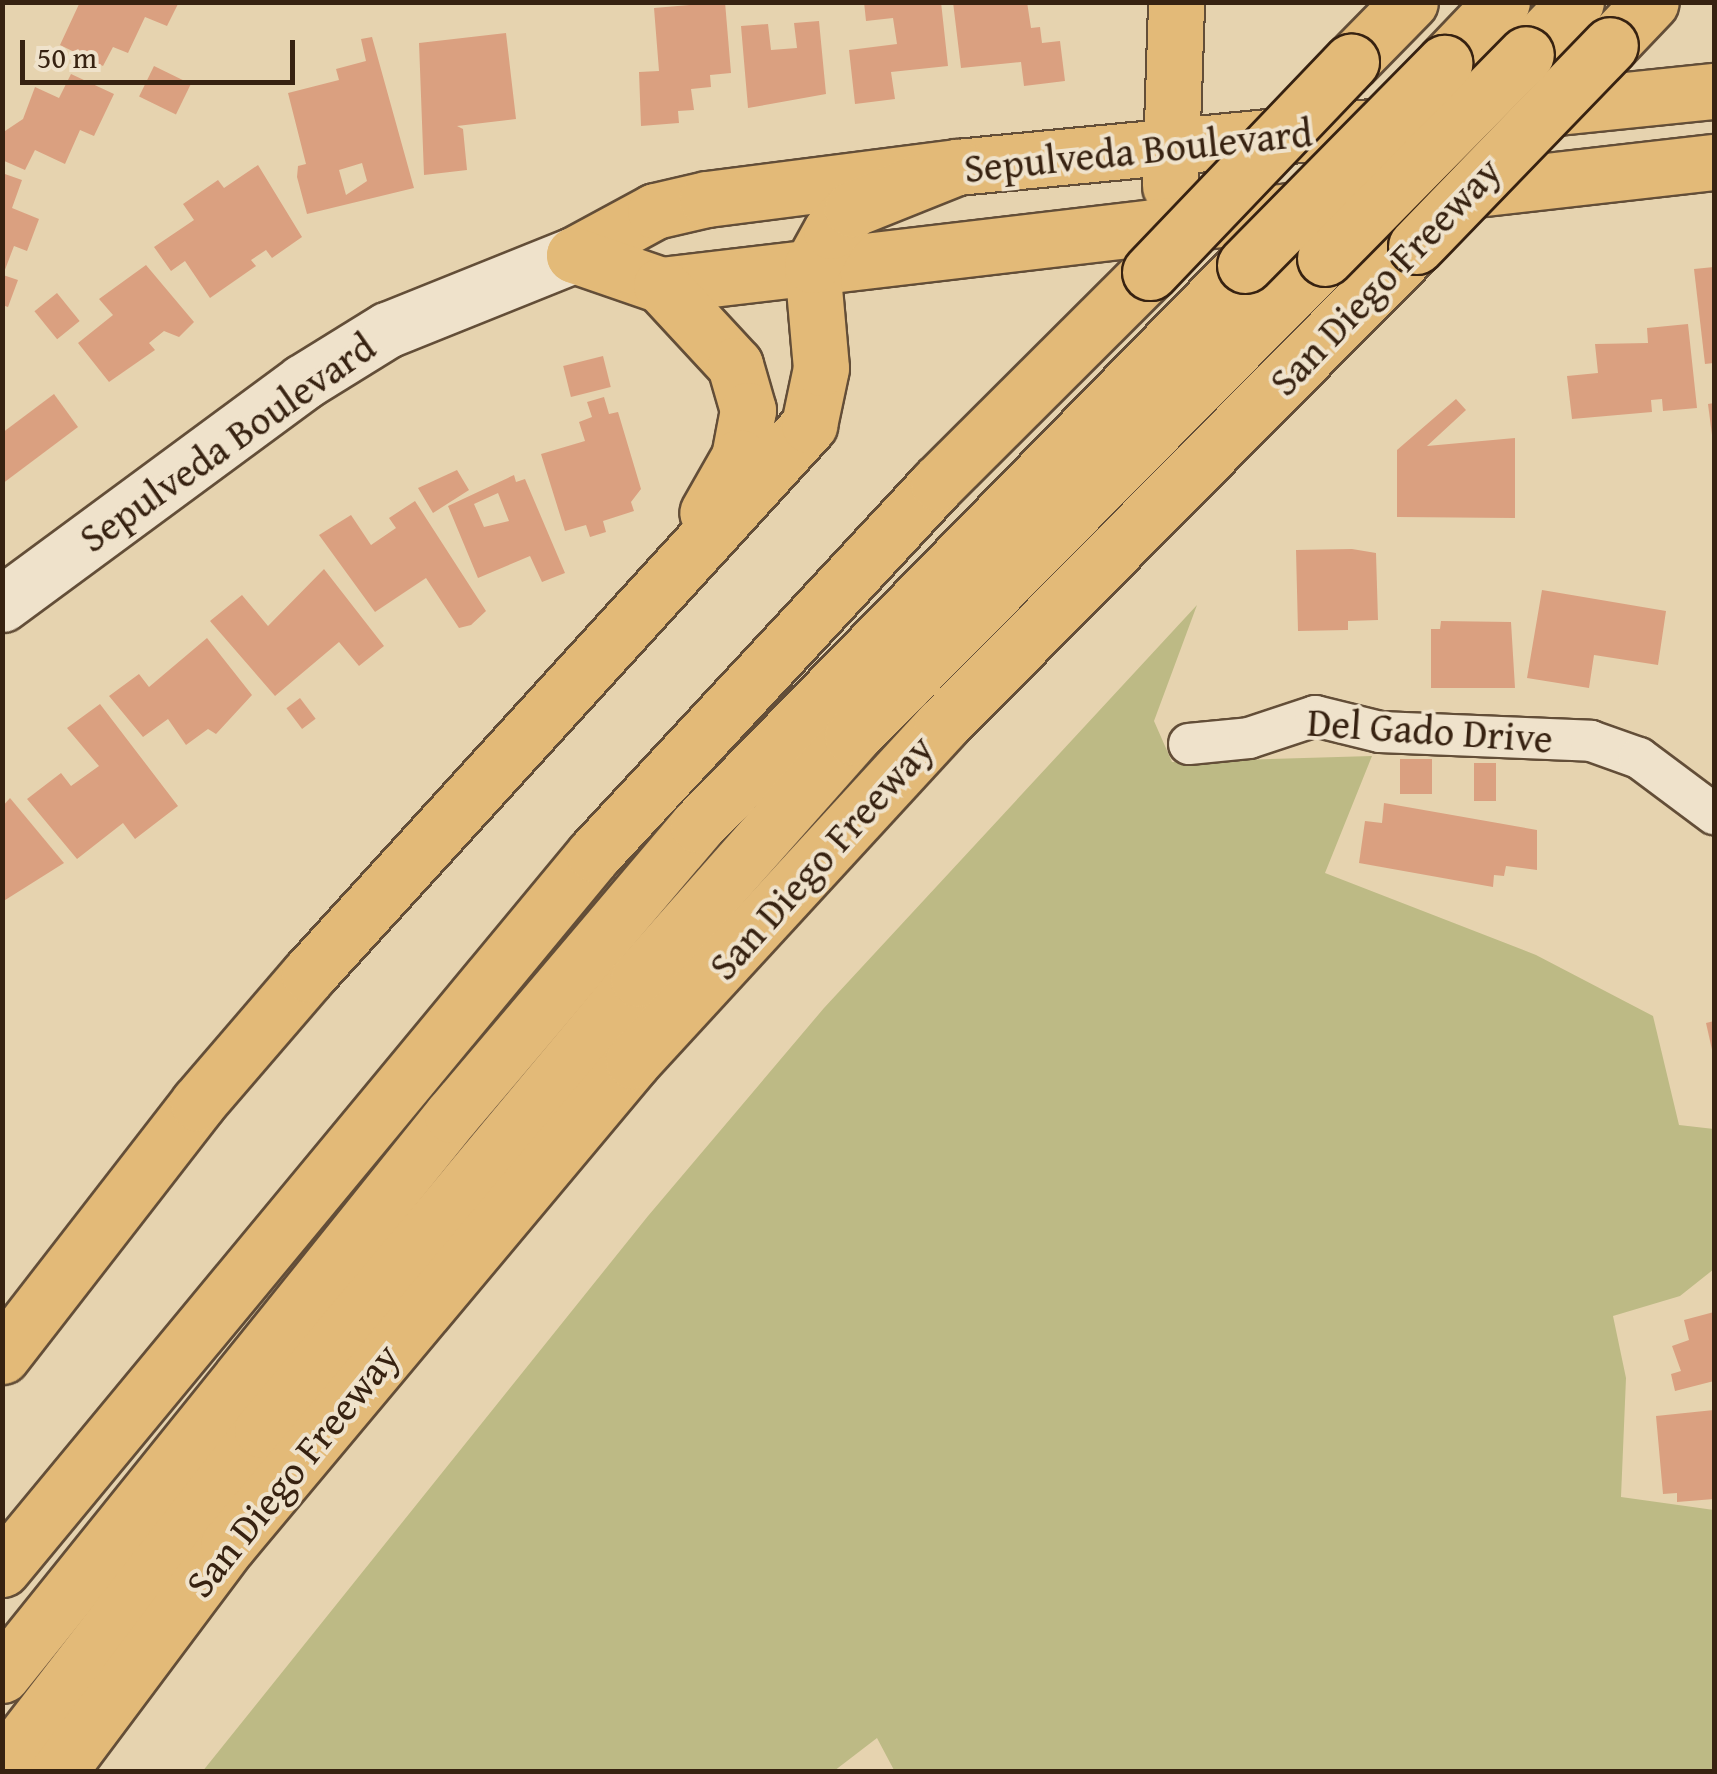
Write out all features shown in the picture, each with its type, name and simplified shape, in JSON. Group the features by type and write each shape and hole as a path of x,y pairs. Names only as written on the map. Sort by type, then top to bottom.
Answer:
{"main road":[{"path":"1160,248 1170,148 1176,2"},
{"path":"2,1569 594,854 1160,248 1410,2"},
{"path":"2,1675 452,1116 698,824 1502,2"},
{"path":"2,1767 250,1445 638,979 852,737 1576,2"},
{"name":"San Diego Freeway","path":"58,1772 228,1544 633,1061 942,725 1416,246 1650,2"},
{"name":"Sepulveda Boulevard","path":"2,604 288,393 387,330 574,255 655,212 707,199 957,167 1714,91"},
{"name":"Sepulveda Boulevard","path":"574,255 661,285 812,264 1160,248 1714,162"},
{"path":"2,1356 223,1074 809,425 821,368 812,264 852,209 957,167"},
{"path":"661,285 735,365 748,410 739,458 676,568"}],"street":[{"name":"Del Gado Drive","path":"1188,744 1249,738 1315,716 1380,732 1591,741 1639,758 1714,814"}],"shaded area":[{"path":"1197,605 1154,721 1172,762 1372,756 1325,873 1536,955 1653,1016 1679,1125 1714,1129 1714,1269 1680,1296 1613,1316 1626,1378 1621,1497 1714,1510 1714,1771 895,1772 877,1738 834,1771 202,1772 648,1216 824,1008"}],"building":[{"path":"80,2 179,2 167,26 145,17 128,53 113,47 103,66 60,45"},
{"path":"725,2 731,73 710,75 711,87 691,89 694,110 678,111 679,123 641,126 639,72 659,71 654,8"},
{"path":"864,2 941,2 948,66 891,72 895,99 855,104 849,50 897,44 893,18 866,21"},
{"path":"953,2 1027,2 1031,28 1040,27 1042,43 1060,41 1065,81 1024,86 1021,62 961,68"},
{"path":"819,21 826,94 748,108 741,26 768,24 771,50 797,48 794,23"},
{"path":"506,33 516,119 457,126 463,129 467,170 424,175 419,43"},
{"path":"372,37 414,188 307,214 297,177 298,166 306,164 288,93 339,80 336,69 366,61 361,39","holes":["362,163 367,181 346,195 339,170"]},
{"path":"154,66 191,84 176,115 139,97"},
{"path":"71,74 114,94 94,136 80,130 65,164 35,150 25,170 2,160 2,133 23,119 35,87 59,98"},
{"path":"258,165 302,237 272,258 266,250 251,260 256,266 210,298 185,261 171,271 154,247 194,220 183,204 218,180 224,188"},
{"path":"2,173 22,180 12,208 39,219 27,251 14,246 3,275 18,280 8,307 2,305"},
{"path":"146,265 194,322 179,337 164,331 149,343 155,350 109,382 78,343 113,315 99,299"},
{"path":"1714,267 1714,363 1705,364 1694,269"},
{"path":"57,293 80,321 57,339 34,311"},
{"path":"1688,324 1697,408 1663,411 1662,399 1651,400 1652,412 1572,419 1567,376 1598,373 1595,344 1648,343 1647,328"},
{"path":"603,356 611,387 571,397 563,366"},
{"path":"54,394 78,427 2,484 2,433"},
{"path":"604,397 609,414 618,412 641,489 631,502 634,511 603,521 606,532 590,537 586,525 565,531 541,454 585,441 579,422 592,417 587,402"},
{"path":"1456,399 1466,410 1427,446 1515,438 1515,518 1397,517 1397,450"},
{"path":"1714,403 1714,435 1712,435 1708,404"},
{"path":"457,470 469,490 433,513 418,488"},
{"path":"514,475 516,482 525,479 565,573 542,582 530,556 478,578 448,506","holes":["498,493 509,521 484,527 474,504"]},
{"path":"415,501 486,611 471,625 459,628 426,578 375,612 319,535 351,515 371,545 396,528 389,518"},
{"path":"1352,549 1376,553 1378,620 1348,621 1348,630 1298,631 1296,550"},
{"path":"324,569 384,646 359,666 339,642 275,696 210,621 242,595 268,626"},
{"path":"1542,590 1666,611 1658,665 1594,655 1589,688 1527,678"},
{"path":"1441,621 1511,622 1515,688 1431,688 1431,629 1440,629"},
{"path":"207,638 252,695 216,734 208,729 186,745 168,719 143,737 109,696 139,674 149,687"},
{"path":"300,698 316,719 302,729 286,708"},
{"path":"100,704 178,806 135,839 123,823 77,859 27,799 61,773 71,786 99,766 67,728"},
{"path":"1400,759 1432,759 1432,794 1400,794"},
{"path":"1474,763 1496,763 1496,801 1474,801"},
{"path":"10,798 64,863 2,902 2,807"},
{"path":"1384,803 1537,830 1537,870 1506,866 1504,876 1494,875 1493,887 1359,863 1365,821 1382,823"},
{"path":"1714,1021 1714,1054 1713,1054 1706,1023"},
{"path":"1714,1312 1714,1381 1675,1391 1671,1374 1681,1371 1672,1346 1689,1340 1684,1320"},
{"path":"1714,1410 1714,1499 1677,1502 1677,1493 1663,1494 1656,1416"}]}
